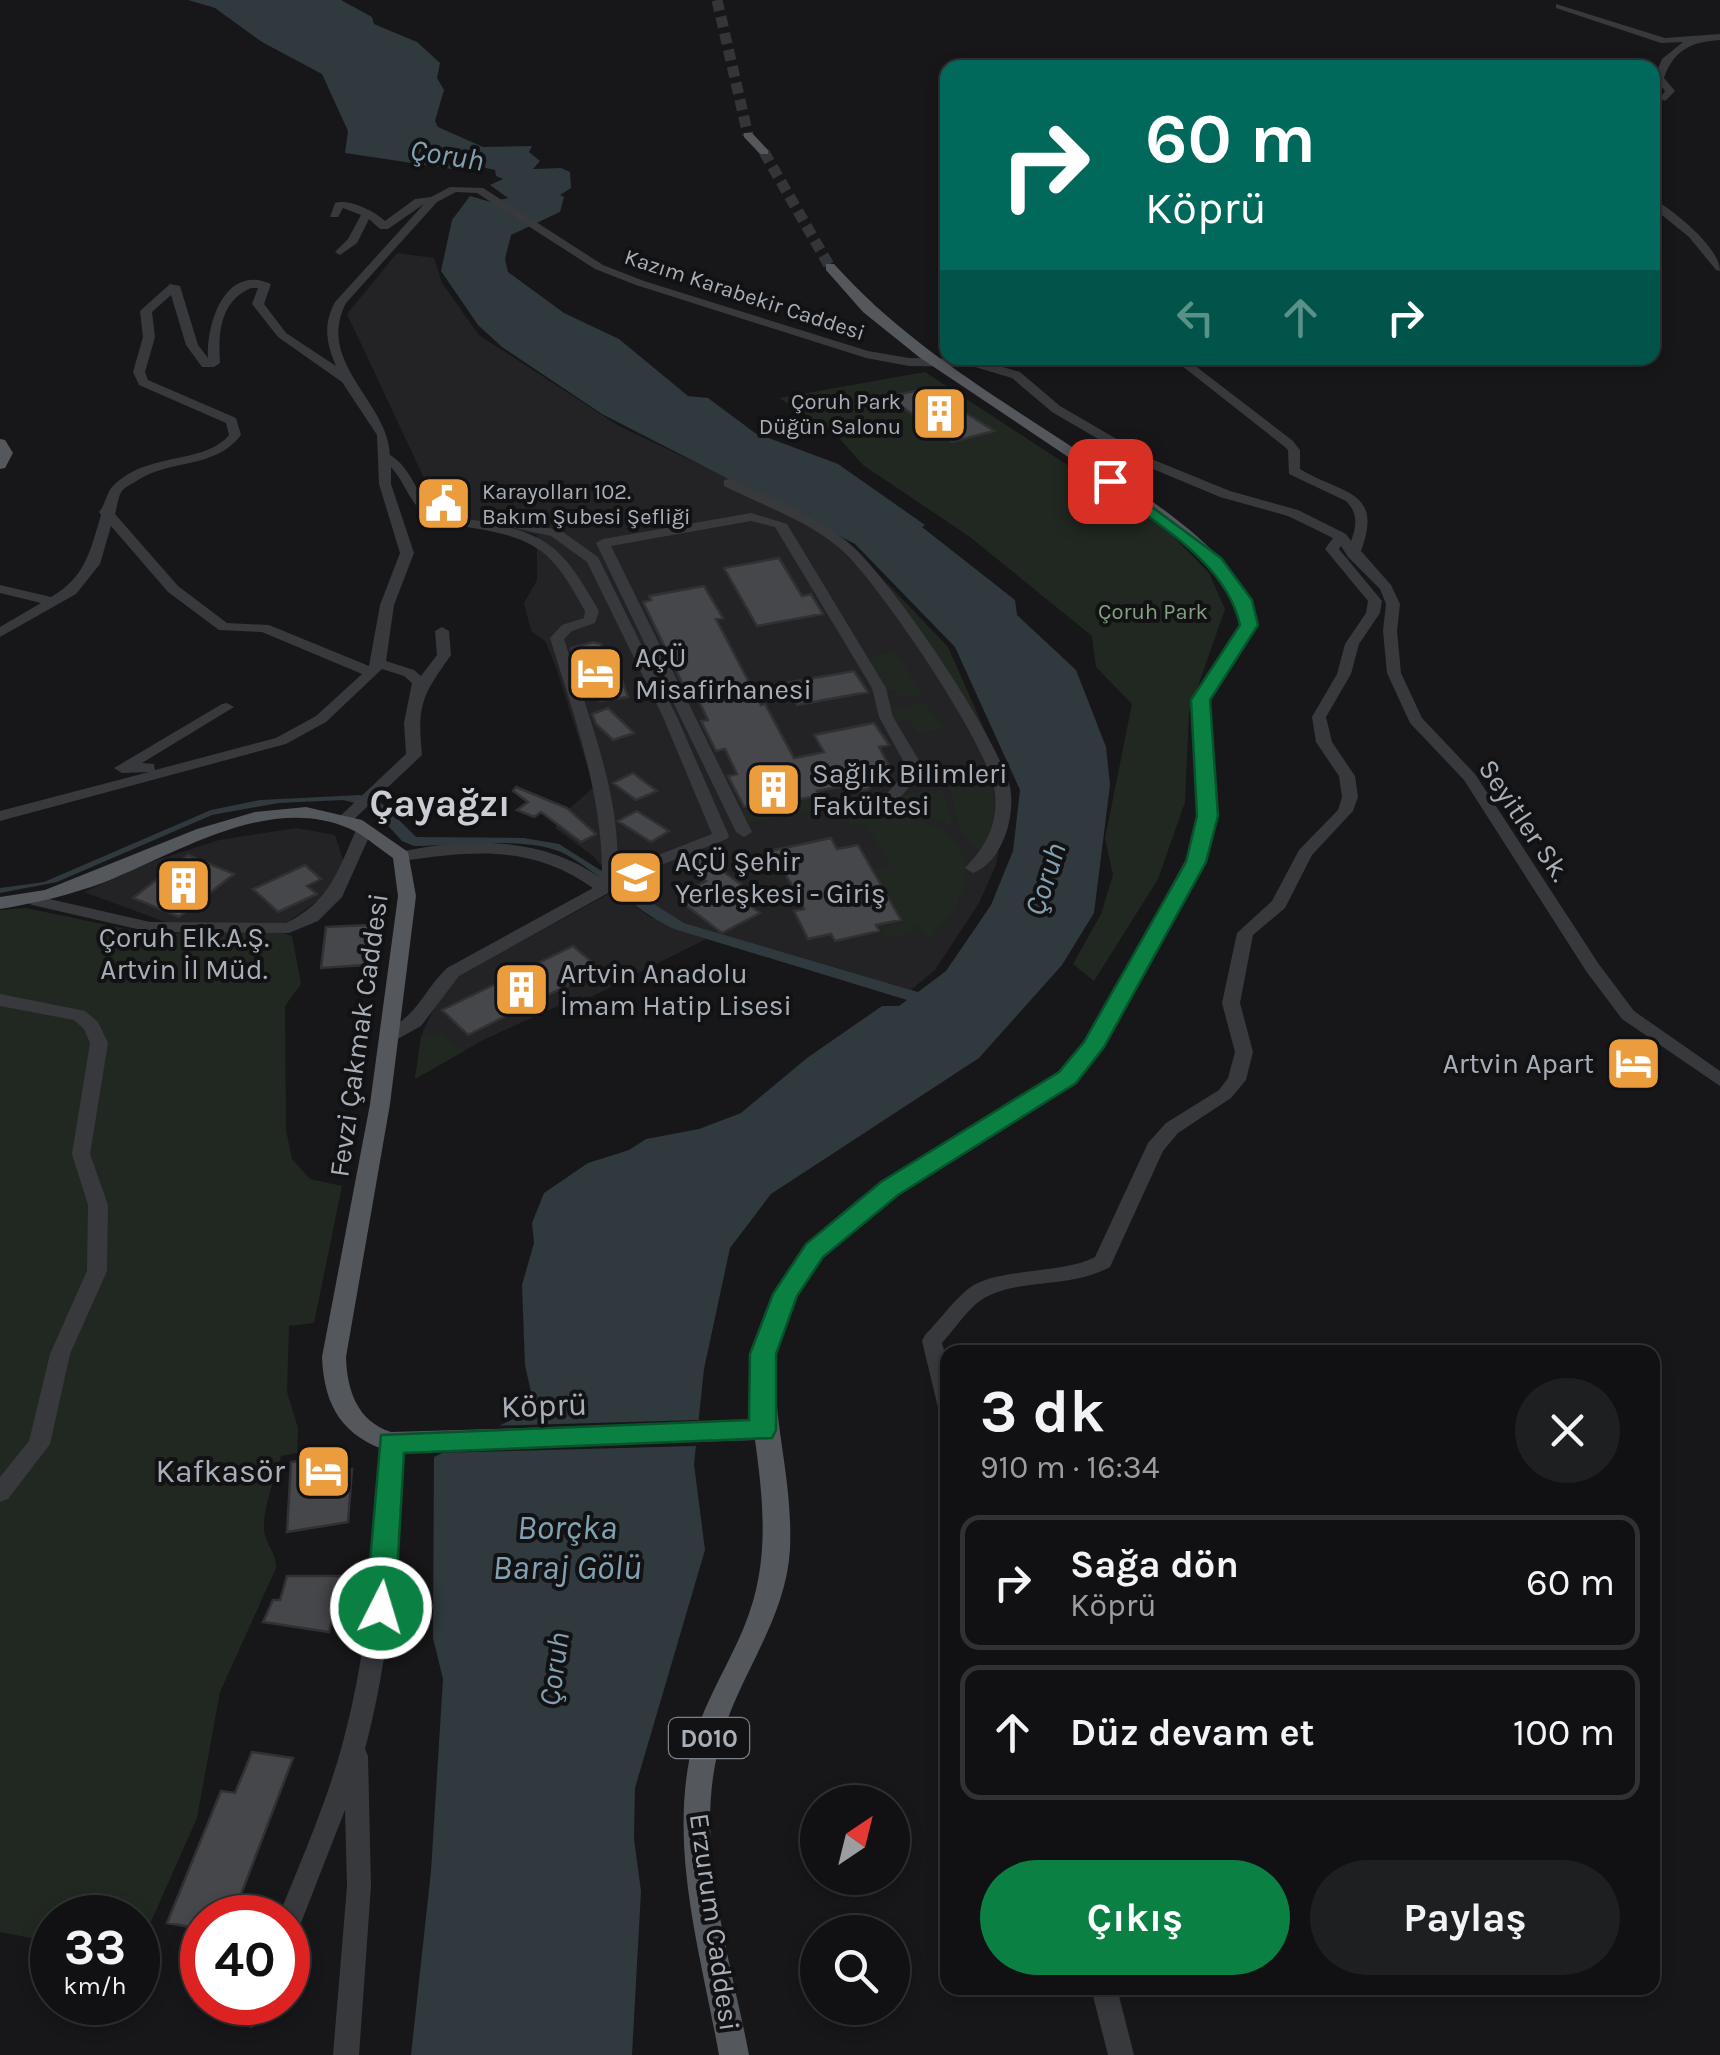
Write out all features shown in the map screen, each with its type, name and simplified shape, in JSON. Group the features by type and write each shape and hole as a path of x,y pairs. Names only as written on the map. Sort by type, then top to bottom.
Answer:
{"main road":[{"path":"748,134 764,152"},
{"name":"D010","path":"830,267 870,314 931,362"},
{"name":"Erzurum Caddesi","path":"734,2055 702,1861 697,1803 704,1755 770,1591 777,1549 762,1430 763,1354 786,1294 814,1250 890,1188 1068,1077 1093,1047 1196,862 1208,816 1200,700 1249,625 1236,588 1188,538 1052,440 931,362"},
{"path":"0,443 6,454 0,465"},
{"name":"Fevzi Çakmak Caddesi","path":"0,902 32,900 229,824 358,806 365,828 402,856 406,896 388,1036 334,1372 336,1392 355,1421 378,1439 391,1442"},
{"name":"Köprü","path":"391,1442 762,1430"}],"street":[{"path":"1558,6 1664,41 1720,38"},
{"path":"1660,75 1665,62 1692,40"},
{"path":"1660,79 1670,91 1665,98"},
{"name":"Kazım Karabekir Caddesi","path":"367,213 384,227 418,201 433,200 454,189 479,190 600,266 640,283 866,354 940,362"},
{"path":"0,816 217,760 292,736 352,695 375,668 387,605 407,553 384,484 384,436 347,380 334,348 334,312 433,200"},
{"path":"334,215 340,203 367,213 353,241 340,252"},
{"path":"1660,207 1693,235 1720,268"},
{"path":"0,633 71,590 93,564 116,489 143,470 210,456 228,446 235,434 232,422 143,382 139,372 149,337 146,311 174,286 192,344 206,364 214,363 210,332 220,306 252,284 265,284 258,304 282,335 347,380"},
{"name":"Kazım Karabekir Caddesi","path":"985,365 1016,375 1056,409 1144,462 1225,494 1293,513 1341,537"},
{"path":"1187,365 1289,444 1294,450 1294,471 1356,501 1364,512 1364,531 1353,554"},
{"path":"386,458 400,467 426,509 523,534 548,546 566,563 592,611 590,620 563,630 557,638 607,823 606,884"},
{"path":"728,482 845,546 907,623 1002,786 992,850 985,862 972,868"},
{"path":"106,512 174,588 224,627 264,628 375,668 408,673 420,688"},
{"path":"744,832 603,543 750,517 780,524 879,688 886,718 913,764 913,774 880,810"},
{"path":"388,1036 423,1018 439,987 453,972 606,884 721,836 670,717 593,560 548,530 470,523"},
{"path":"940,1377 932,1340 952,1315 977,1292 1009,1282 1084,1272 1103,1262 1155,1148 1182,1120 1225,1094 1242,1072 1244,1052 1231,1003 1242,940 1250,926 1279,904 1300,860 1344,811 1350,797 1347,776 1324,742 1319,718 1344,674 1352,644 1371,618 1375,601 1332,549 1341,537"},
{"name":"Seyitler Sk.","path":"1341,537 1386,588 1393,604 1390,631 1394,673 1415,720 1470,777 1592,968 1628,1015 1720,1080"},
{"path":"0,589 49,601"},
{"path":"358,806 414,755 412,722 420,688 444,655 442,631"},
{"path":"217,760 195,755 142,769 122,768 227,707"},
{"path":"32,900 107,920 162,928 296,926 336,893 365,828"},
{"path":"402,856 473,849 539,852 573,864 606,884"},
{"path":"0,1000 79,1015 92,1026 99,1043 81,1154 98,1205 97,1271 60,1354 39,1444 0,1493"},
{"path":"299,1895 356,1740 381,1608 391,1442"},
{"path":"346,2055 358,1886 356,1740"},
{"path":"1106,1995 1121,2055"}],"shaded area":[{"path":"397,253 434,258 442,283 479,335 619,426 730,479 850,546 948,647 1010,788 996,865 979,903 935,970 911,990 684,923 619,886 594,857 555,828 562,815 594,787 556,667 545,641 531,631 524,603 537,580 537,535 440,512 347,314"},
{"path":"296,828 335,835 344,863 323,897 285,924 171,924 84,892 148,863 219,840"},
{"path":"614,891 650,917 706,939 585,1000 580,996 485,1039 415,1079 423,1031 447,982"}],"green space":[{"name":"Çoruh Park","path":"925,372 1167,530 1209,573 1225,609 1189,712 1185,802 1158,879 1094,981 1073,964 1101,914 1113,875 1105,838 1132,704 1096,667 1092,636 970,537 863,465 833,431 779,398"},
{"path":"885,581 948,647 996,756"},
{"path":"896,651 922,695 900,697 895,690 886,690 866,658"},
{"path":"925,702 944,729 918,733 908,719 895,722 891,715 897,708"},
{"path":"987,768 993,812 981,855 961,830 946,776"},
{"path":"943,790 953,826 894,806 903,794"},
{"path":"824,796 830,807 744,824 738,810"},
{"path":"879,815 910,818 934,826 952,838 962,854 965,873 961,894 949,917 928,940 918,925 912,926 915,932 884,939 881,929 904,922 875,870 891,865 865,824 850,826 846,819"},
{"path":"26,908 150,934 275,930 292,936 301,984 285,1006 286,1130 292,1159 310,1179 342,1186 314,1323 289,1326 287,1392 298,1428 297,1453 281,1456 265,1511 265,1535 276,1568 220,1692 197,1818 160,1901 160,1895 30,1895 30,1938 0,1932 0,910"},
{"path":"441,1035 464,1051 415,1079 421,1036"}],"water":[{"name":"Borçka Baraj Gölü","path":"188,0 341,0 372,17 374,24 417,42 440,63 437,78 444,90 435,121 438,127 483,147 532,146 529,152 540,161 533,169 561,168 570,172 571,188 560,195 564,197 560,212 511,235 505,259 508,272 564,313 619,339 688,396 708,398 755,433 838,464 925,525 922,527 1015,600 1017,615 1076,670 1106,747 1110,785 1094,913 1062,965 979,1058 771,1194 730,1248 704,1369 694,1464 705,1550 635,1788 634,1839 641,1891 632,2055 411,2055 431,1871 443,1679 433,1638 434,1457 513,1419 531,1392 525,1365 522,1285 534,1243 532,1223 544,1193 588,1163 629,1150 646,1139 699,1129 741,1113 807,1058 882,1006 899,1006 907,1000 674,929 553,849 514,843 414,846 402,841 371,807 343,800 279,803 212,815 57,882 0,893 0,888 44,882 211,810 260,800 360,795 384,805 416,837 524,838 559,844 684,923 918,992 946,971 991,905 1013,851 1020,790 955,647 855,544 602,414 502,347 478,325 441,271 452,220 470,196 491,202 508,198 490,185 503,179 496,176 495,170 473,165 452,169 345,153 348,131 322,74 262,42 215,8"}],"pier":[{"path":"698,1420 696,1446 430,1453 487,1426"}],"building":[{"name":"Çoruh Park Düğün Salonu","path":"927,388 994,431 952,442 888,397"},
{"path":"779,558 802,596 811,594 823,614 757,626 724,568"},
{"path":"704,586 723,618 716,619 761,705 765,704 794,758 824,752 814,735 874,723 889,745 879,747 889,766 868,789 854,792 851,785 817,791 820,796 744,807 728,776 737,774 725,749 716,751 701,721 708,720 696,695 689,697 643,602 651,600 649,596"},
{"path":"593,642 601,644 614,681 622,680 628,697 600,701 593,680 580,675 571,648"},
{"path":"854,671 868,692 797,705 785,683"},
{"path":"608,708 634,733 613,740 596,724 592,714"},
{"path":"633,773 657,791 636,800 613,783"},
{"path":"516,787 567,808 596,834 581,842 541,812 534,817 517,810 528,802 513,791"},
{"path":"637,811 669,831 651,842 618,821"},
{"path":"831,838 837,849 858,845 901,920 876,925 879,931 835,941 831,934 808,939 794,911 804,909 783,869 774,871 765,852"},
{"name":"Çoruh Elk.A.Ş. Artvin İl Müd.","path":"188,855 234,874 179,917 133,898"},
{"path":"702,856 753,893 742,899 760,913 722,933 679,900 687,896 683,893 706,881 684,865"},
{"path":"305,865 321,879 307,886 317,894 278,912 253,889"},
{"path":"369,925 365,965 321,968 326,927"},
{"name":"Artvin Anadolu İmam Hatip Lisesi","path":"573,946 600,969 468,1035 442,1010"},
{"path":"323,1458 323,1463 341,1461 341,1470 352,1469 348,1522 287,1532 291,1462"},
{"path":"287,1576 342,1576 329,1632 263,1622 273,1600 280,1600"},
{"path":"252,1752 293,1758 241,1895 180,1895 180,1925 167,1923 221,1791 235,1793"}],"tunnel":[{"path":"717,0 748,135"},
{"path":"764,152 830,267"}],"place":[{"name":"Çoruh Park Düğün Salonu","path":"940,414"},
{"name":"Karayolları 102. Bakım Şubesi Şefliği","path":"443,504"},
{"name":"AÇÜ Misafirhanesi","path":"596,673"},
{"name":"Sağlık Bilimleri Fakültesi","path":"773,789"},
{"name":"AÇÜ Şehir Yerleşkesi - Giriş","path":"636,877"},
{"name":"Çoruh Elk.A.Ş. Artvin İl Müd.","path":"184,886"},
{"name":"Artvin Anadolu İmam Hatip Lisesi","path":"521,989"},
{"name":"Artvin Apart","path":"1633,1063"},
{"name":"Kafkasör","path":"324,1471"}],"district":[{"name":"Çayağzı","path":"440,803"}],"route":[{"path":"381,1608 391,1442 762,1430 763,1354 786,1294 814,1250 846,1220 890,1188 1068,1077 1093,1047 1127,979 1196,862 1208,816 1200,700 1237,649 1249,625 1243,600 1215,562 1110,481"}],"water label":[{"name":"Çoruh","path":"447,155"},
{"name":"Çoruh","path":"1045,879"},
{"name":"Çoruh","path":"554,1669"}]}
